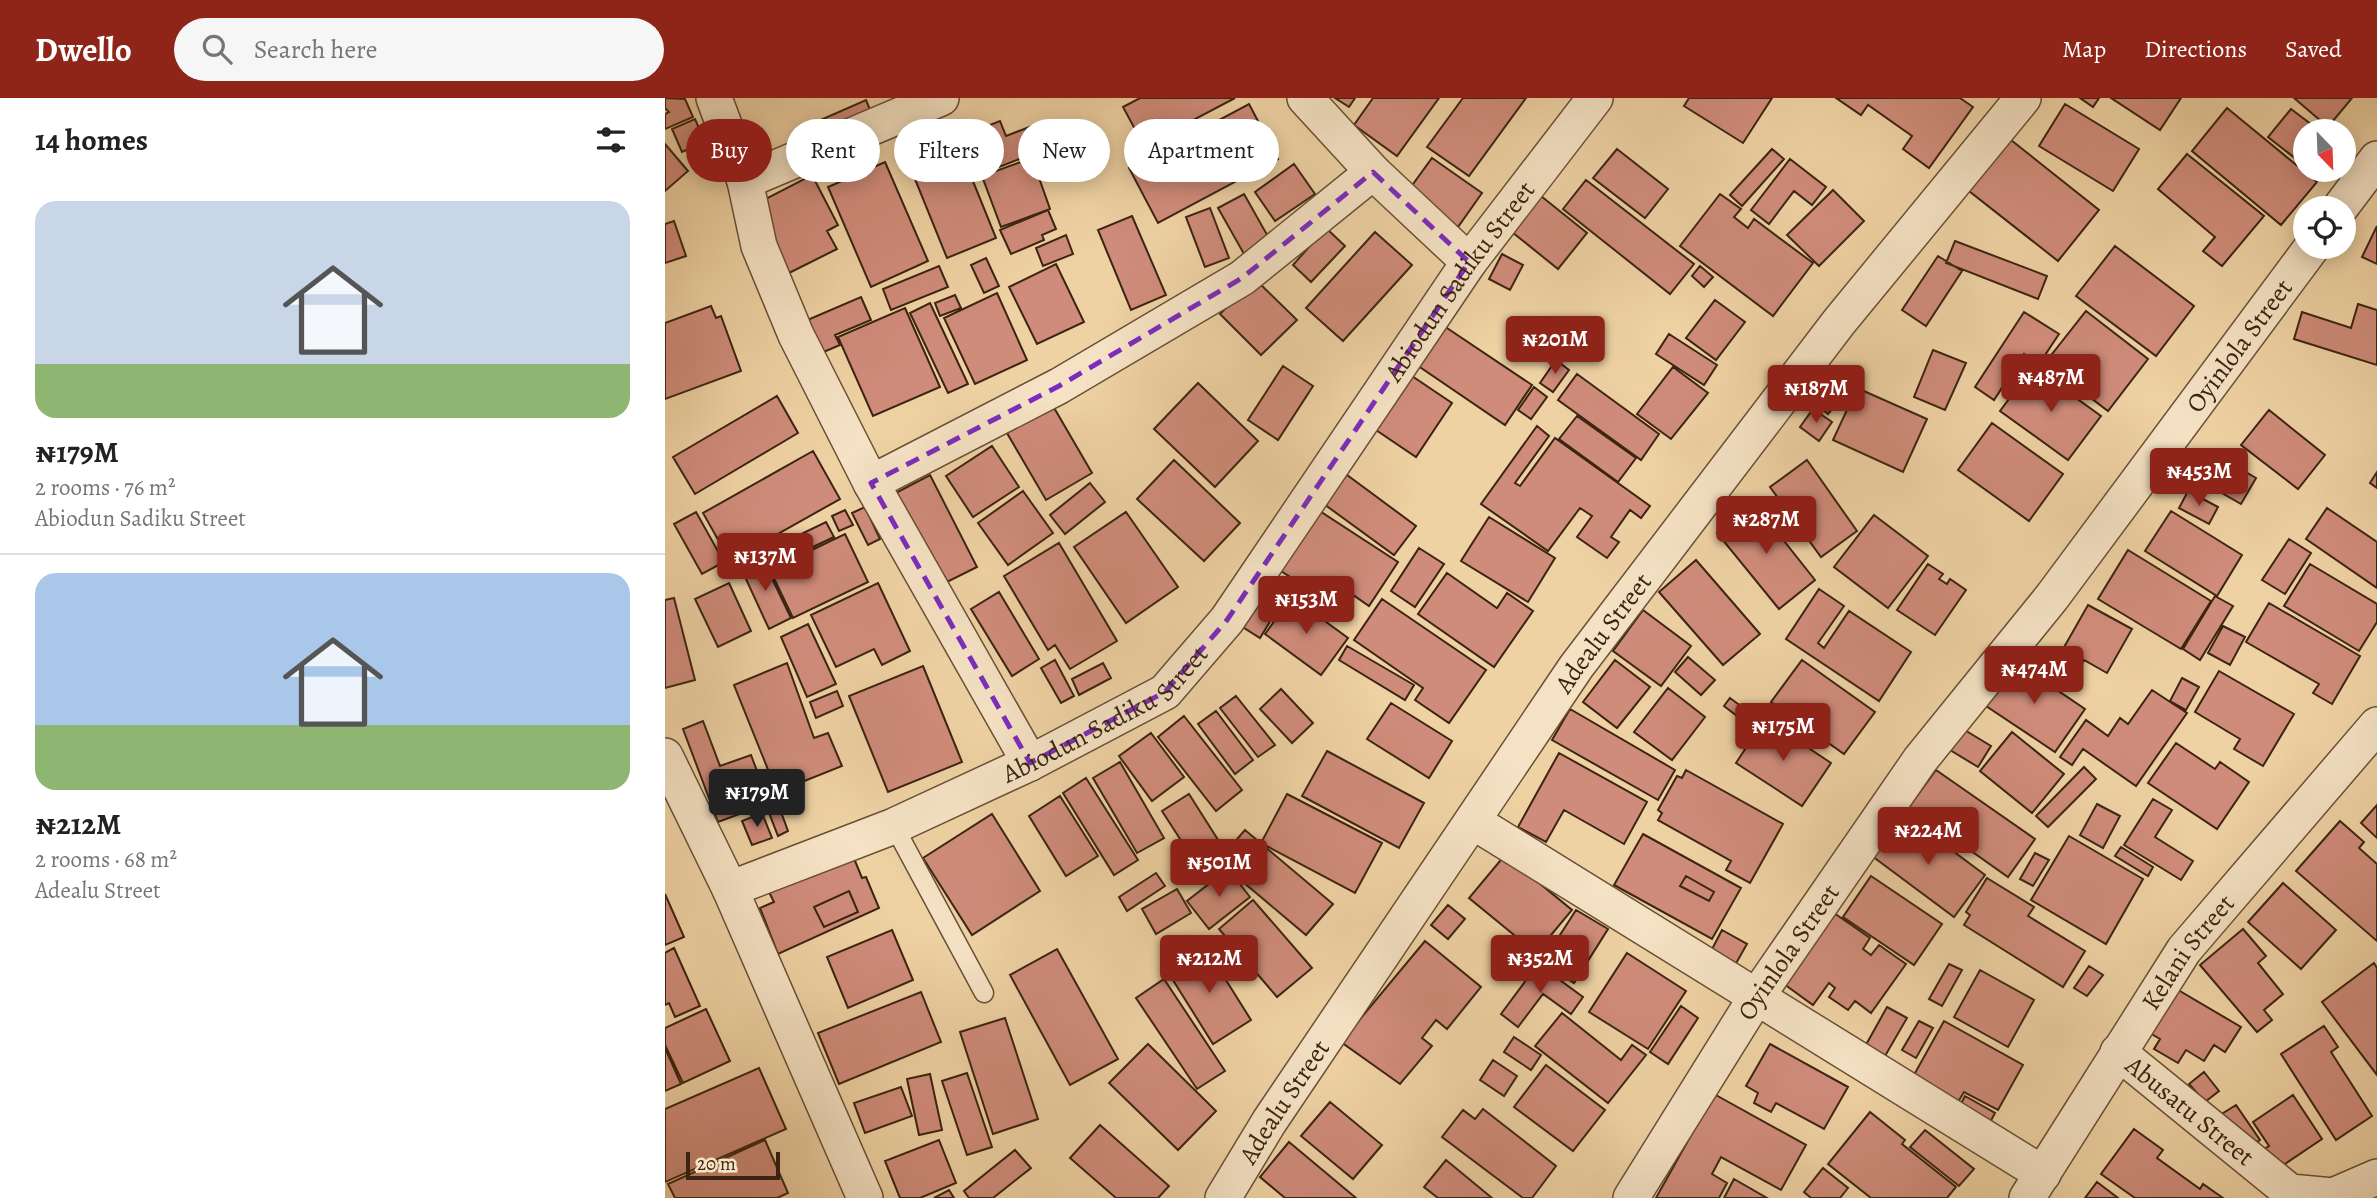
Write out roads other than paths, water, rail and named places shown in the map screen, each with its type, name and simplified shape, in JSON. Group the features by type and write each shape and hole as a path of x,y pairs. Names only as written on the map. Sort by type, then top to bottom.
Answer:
{"street":[{"path":"714,98 722,119"},
{"path":"772,170 941,98"},
{"path":"1305,98 1373,172 1469,262"},
{"name":"Abiodun Sadiku Street","path":"730,889 894,826 1030,763 1165,692 1227,620 1469,262 1595,98"},
{"name":"Adealu Street","path":"1223,1198 1269,1122 1601,635 1839,322 2023,98"},
{"path":"2349,196 2377,159"},
{"path":"871,483 1059,386 1243,278 1373,172"},
{"path":"745,182 759,246 776,292 871,483 1030,763"},
{"name":"Oyinlola Street","path":"1632,1198 1755,999 1920,760 2052,597 2303,259"},
{"name":"Kelani Street","path":"2035,1186 2184,950 2377,726"},
{"path":"665,757 730,889 865,1198"},
{"path":"1474,822 1755,999 1855,1055 2035,1186"},
{"name":"Abusatu Street","path":"2119,1052 2290,1192 2333,1196 2377,1177"}],"lane":[{"path":"894,826 984,993"}]}
